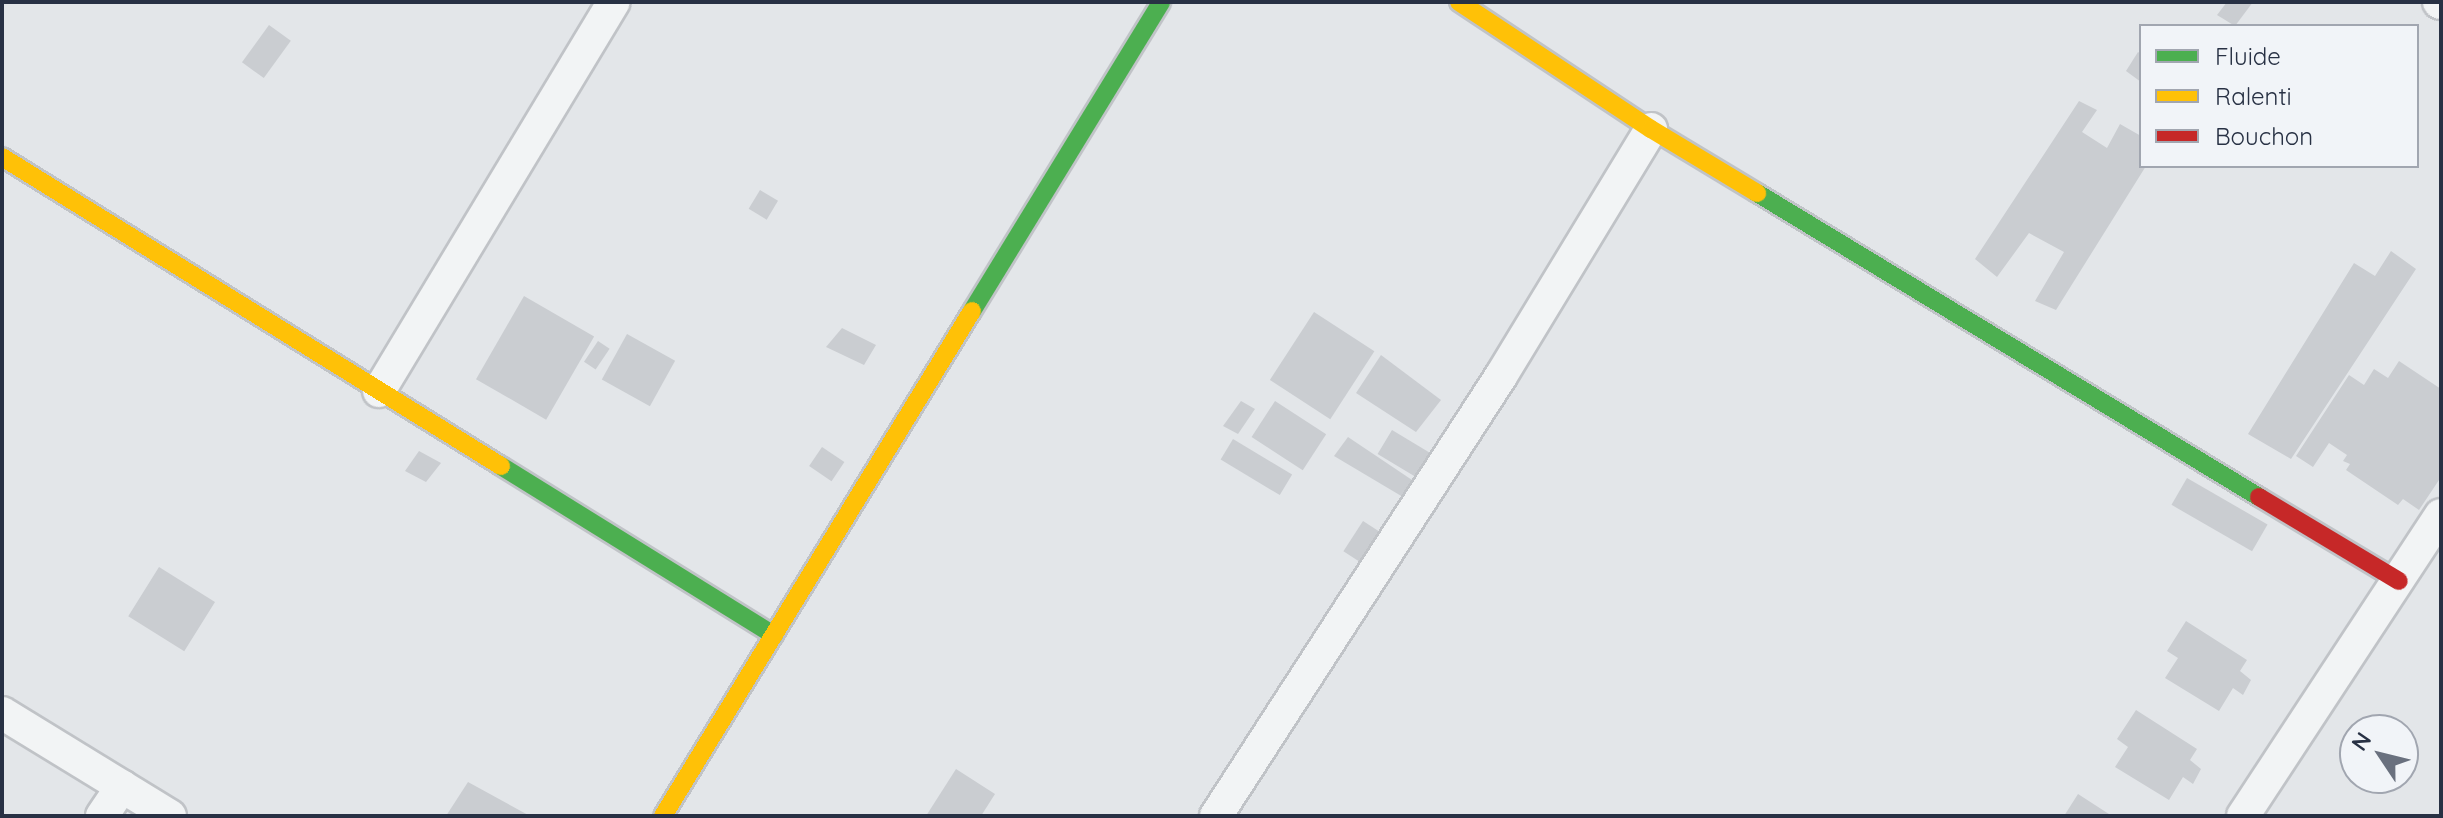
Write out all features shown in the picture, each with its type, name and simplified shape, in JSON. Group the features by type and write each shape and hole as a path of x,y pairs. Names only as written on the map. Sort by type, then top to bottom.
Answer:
{"street":[{"path":"379,391 614,2"},
{"path":"663,816 1161,2"},
{"path":"1459,2 1651,129 2399,581"},
{"path":"1216,816 1501,376 1651,129"},
{"path":"2,157 774,635"},
{"path":"2243,816 2441,515"},
{"path":"2,713 170,816"},
{"path":"102,816 122,786"}],"building":[{"path":"2227,2 2253,2 2236,24 2217,15"},
{"path":"269,25 291,41 264,78 242,62"},
{"path":"2138,52 2139,53 2139,81 2126,71"},
{"path":"2079,101 2097,110 2082,132 2107,148 2120,124 2139,135 2139,168 2145,168 2056,310 2035,301 2064,252 2029,233 1997,277 1975,259"},
{"path":"760,190 778,201 767,220 749,209"},
{"path":"2391,251 2416,269 2291,459 2248,434 2354,263 2375,276"},
{"path":"524,296 594,336 546,420 476,379"},
{"path":"1314,312 1374,351 1330,419 1270,380"},
{"path":"842,328 876,345 864,365 826,347"},
{"path":"627,334 675,361 650,406 602,379"},
{"path":"598,341 610,349 596,370 584,362"},
{"path":"1381,355 1441,400 1416,432 1356,393"},
{"path":"2399,361 2441,389 2441,477 2419,510 2403,499 2398,505 2346,470 2350,464 2343,461 2347,455 2329,443 2313,467 2296,456 2349,375 2364,385 2374,369 2388,378"},
{"path":"1241,401 1255,409 1238,434 1223,426"},
{"path":"1275,401 1326,434 1303,470 1252,437"},
{"path":"1392,430 1433,455 1419,479 1378,454"},
{"path":"1348,437 1418,484 1408,500 1334,456"},
{"path":"1233,439 1292,475 1280,495 1221,460"},
{"path":"822,447 844,462 832,481 809,466"},
{"path":"419,451 441,463 426,482 405,471"},
{"path":"2187,478 2268,524 2252,551 2172,505"},
{"path":"1363,521 1388,537 1369,568 1343,551"},
{"path":"159,567 215,602 184,651 128,616"},
{"path":"2186,621 2247,660 2240,671 2251,680 2243,695 2233,688 2219,711 2165,678 2178,658 2167,651"},
{"path":"2136,710 2197,749 2190,760 2201,769 2193,784 2183,777 2169,800 2115,767 2128,747 2117,739"},
{"path":"956,769 995,794 981,816 926,816"},
{"path":"468,782 530,816 446,816"},
{"path":"2078,794 2112,816 2064,816"}],"traffic: fast":[{"path":"972,311 1161,2"},
{"path":"1757,193 2259,497"},
{"path":"501,466 774,635"}],"traffic: slow":[{"path":"1459,2 1651,129 1757,193"},
{"path":"2,157 501,466"},
{"path":"663,816 972,311"}],"traffic: jam":[{"path":"2259,497 2399,581"}]}
